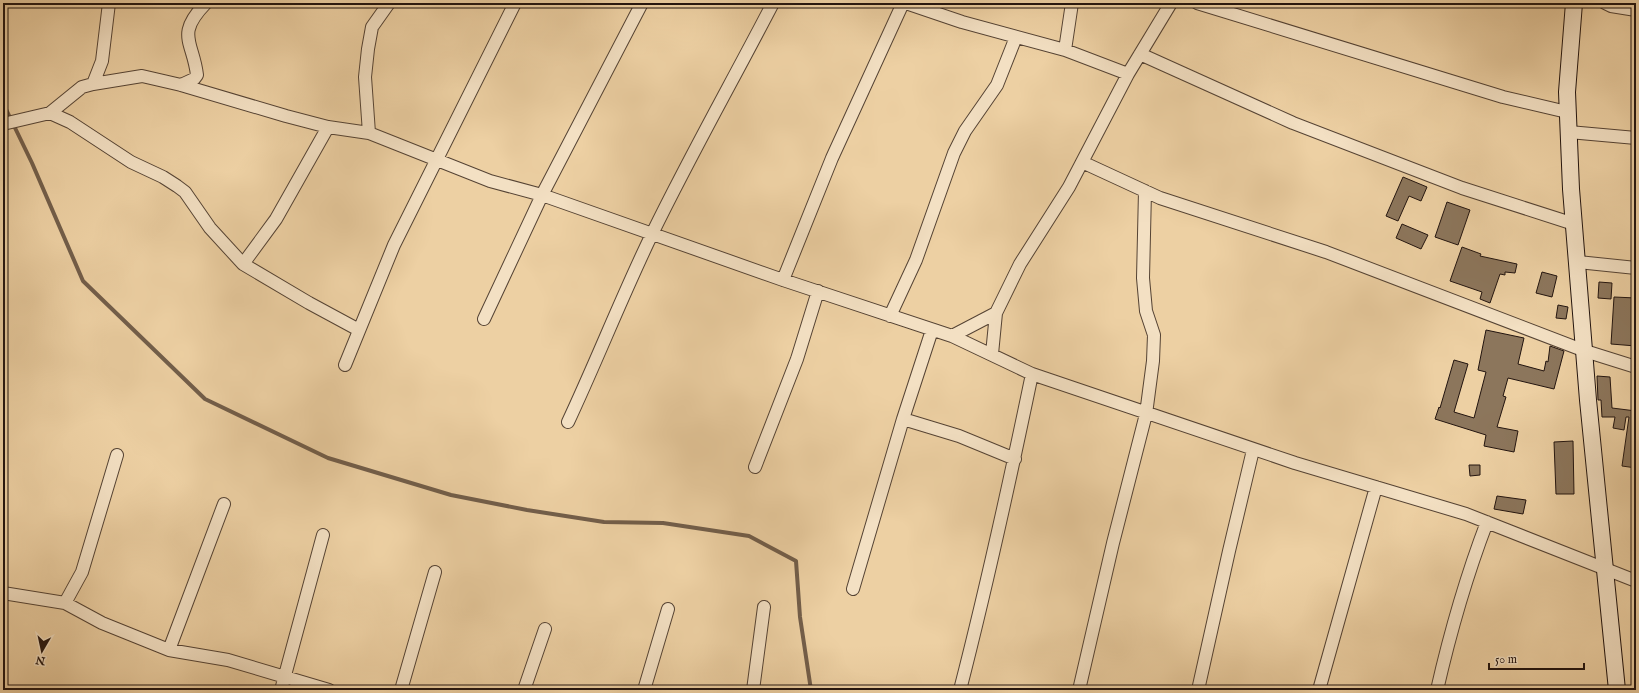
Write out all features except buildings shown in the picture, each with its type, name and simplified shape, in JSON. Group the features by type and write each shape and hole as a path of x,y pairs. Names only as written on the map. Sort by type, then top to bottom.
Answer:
{"street":[{"path":"93,84 102,61 109,3"},
{"path":"181,85 194,79 197,75 188,35 190,23 198,11 206,3"},
{"path":"369,133 366,77 368,49 372,27 389,3"},
{"path":"345,365 394,245 515,3"},
{"path":"484,319 542,195 642,3"},
{"path":"568,422 652,234 773,3"},
{"path":"783,280 832,158 903,3"},
{"path":"906,3 1016,37 1065,50 1128,74"},
{"path":"1065,50 1072,3"},
{"path":"992,354 996,313 1020,264 1069,187 1128,74 1171,3"},
{"path":"1198,3 1503,97 1567,112"},
{"path":"1574,3 1569,62 1567,112 1571,189 1588,400 1617,690"},
{"path":"1605,3 1611,6 1636,10"},
{"path":"890,316 916,260 954,153 965,132 997,85 1016,37"},
{"path":"1140,54 1293,123 1462,188 1574,224"},
{"path":"3,124 50,113 82,87 142,76 181,85 328,127 369,133 490,181 542,195 783,280 952,336 1032,374 1253,450 1466,514 1605,570 1636,580"},
{"path":"50,113 70,122 131,162 163,177 185,192 210,228 243,264 309,303 359,330"},
{"path":"243,264 276,219 328,127"},
{"path":"1569,132 1636,138"},
{"path":"1082,162 1160,198 1326,252 1585,351 1636,367"},
{"path":"1079,690 1113,543 1146,414 1153,361 1154,335 1146,311 1143,278 1145,191"},
{"path":"1578,262 1636,268"},
{"path":"755,467 797,359 818,291"},
{"path":"952,336 996,313"},
{"path":"853,589 903,419 932,330"},
{"path":"960,690 978,622 1015,459 1032,374"},
{"path":"903,419 959,436 1015,459"},
{"path":"1198,690 1253,450"},
{"path":"64,603 82,572 117,455"},
{"path":"1319,690 1376,487"},
{"path":"169,650 224,504"},
{"path":"1437,690 1459,601 1470,565 1487,522"},
{"path":"281,690 324,535"},
{"path":"401,690 435,572"},
{"path":"3,593 64,603 102,623 169,650 228,660 329,690"},
{"path":"753,690 764,608"},
{"path":"644,690 668,609"},
{"path":"524,690 546,629"}],"waterway":[{"path":"3,103 32,163 83,281 205,399 328,458 451,495 527,510 604,522 663,523 749,536 796,561 800,617 811,690"}]}
